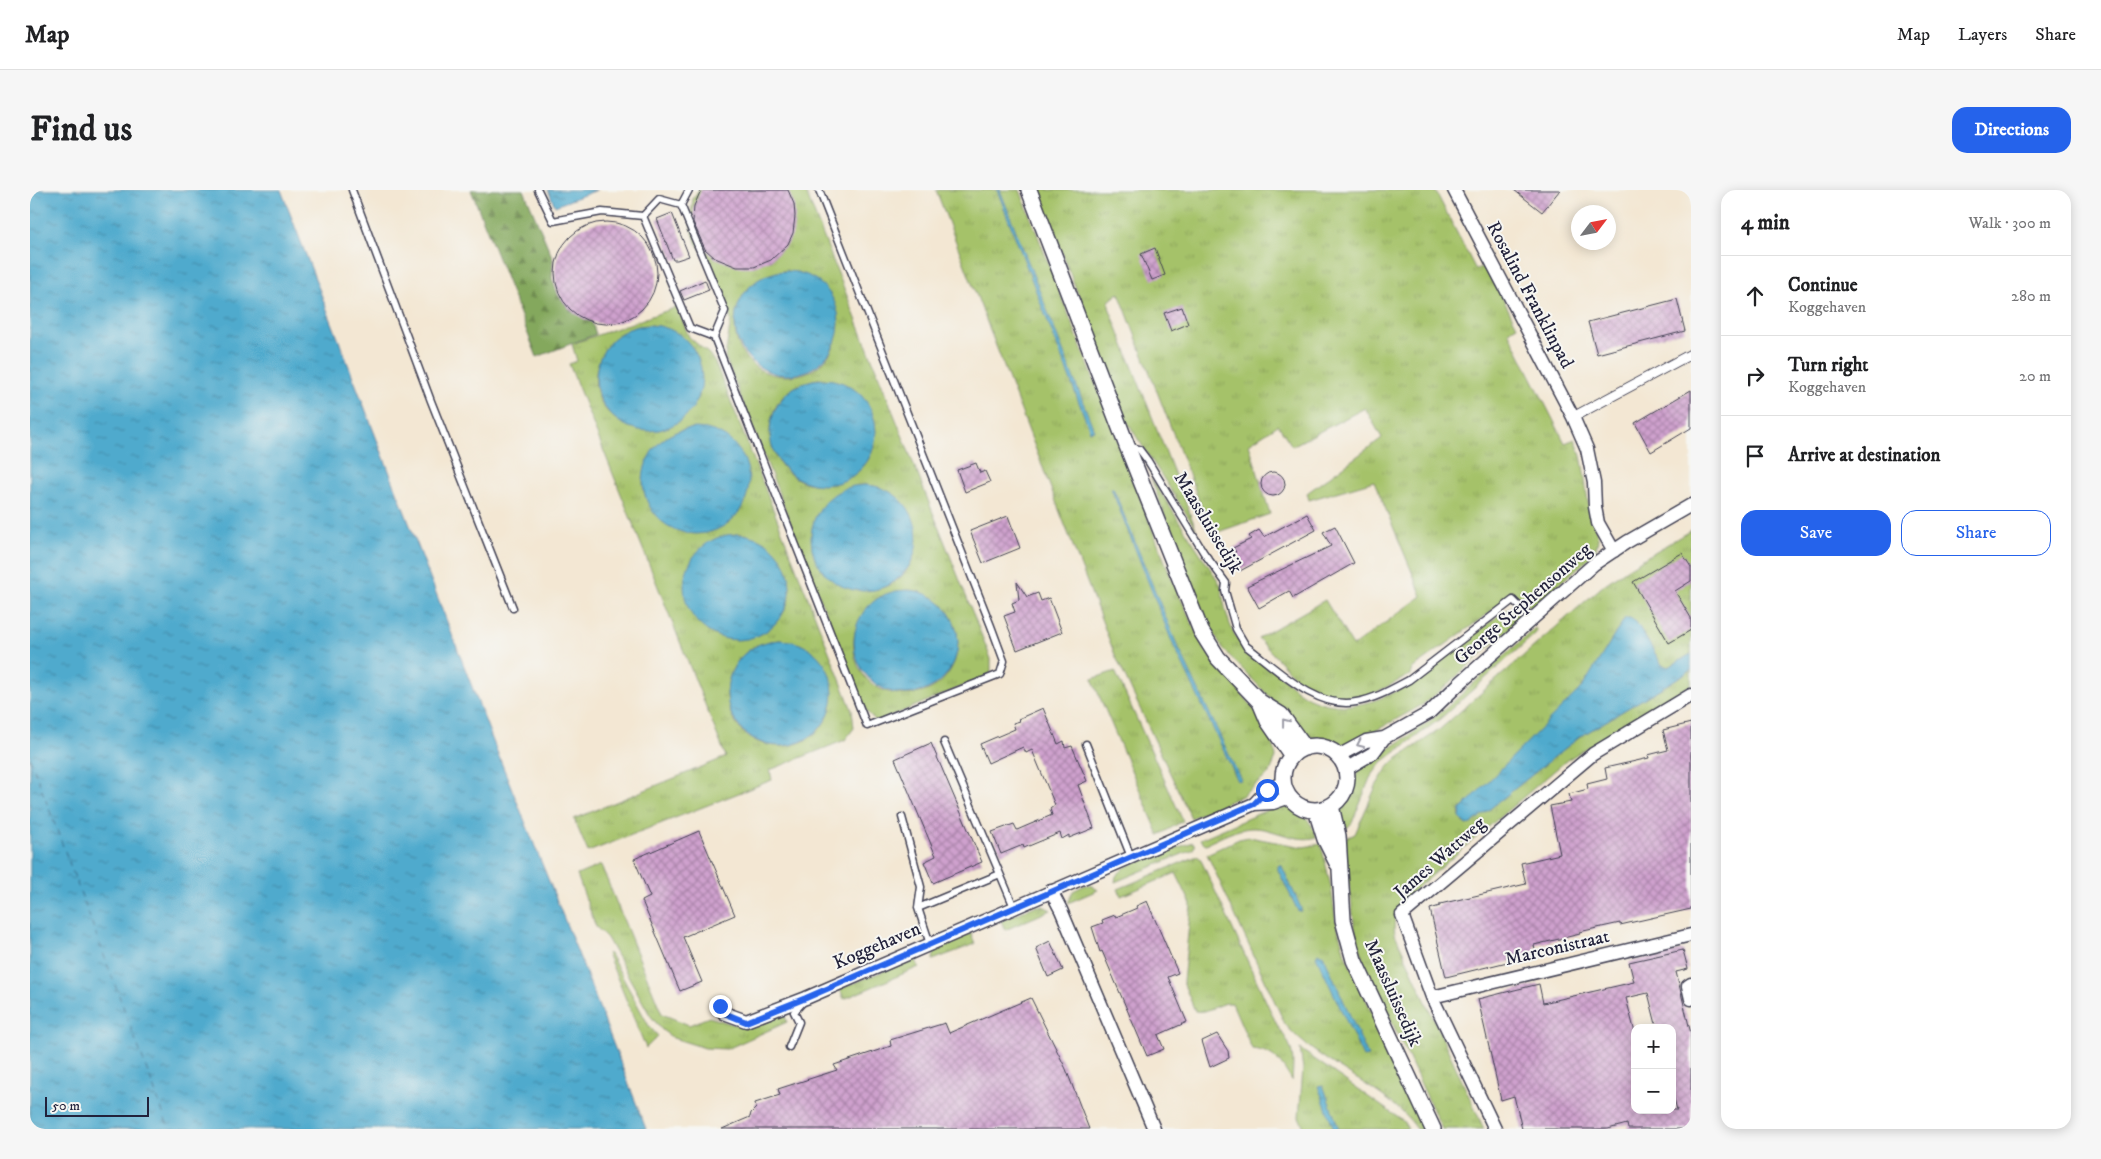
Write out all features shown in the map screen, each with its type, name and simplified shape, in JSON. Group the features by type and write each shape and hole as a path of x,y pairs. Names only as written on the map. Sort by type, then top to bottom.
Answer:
{"street":[{"name":"Maassluissedijk","path":"1029,190 1127,446 1201,631 1218,658 1260,702 1268,721 1299,752"},
{"name":"Rosalind Franklinpad","path":"1454,190 1588,449 1598,523 1614,551"},
{"path":"1573,417 1691,354"},
{"name":"George Stephensonweg","path":"1338,756 1366,741 1384,738 1429,713 1594,564 1691,505"},
{"name":"James Wattweg","path":"1494,1129 1432,997 1402,915 1593,754 1691,694"},
{"name":"George Stephensonweg","path":"1346,769 1373,753 1384,738"},
{"path":"1312,746 1326,748 1338,756 1346,769 1346,787 1340,798 1331,806 1316,810 1304,808 1290,797 1284,782 1286,766 1299,752 1312,746"},
{"name":"Koggehaven","path":"1254,804 1267,790 1284,782"},
{"name":"Koggehaven","path":"720,1006 724,1013 746,1022 806,998 1254,804 1273,803 1290,797"},
{"name":"Maassluissedijk","path":"1331,806 1338,836 1343,920 1354,960 1433,1129"},
{"name":"Maassluissedijk","path":"1316,810 1325,839 1339,867"},
{"path":"1051,891 1061,910 1154,1129"},
{"name":"Marconistraat","path":"1432,997 1691,937"},
{"path":"1691,984 1688,986 1691,999"}],"lane":[{"path":"352,190 431,401 513,608"},
{"path":"538,190 553,221 602,212 643,216"},
{"path":"681,204 689,190"},
{"path":"681,204 725,311 714,337 867,726 1000,674 1004,662 819,190"},
{"path":"643,216 659,199 681,204"},
{"path":"643,216 690,328 714,337"},
{"name":"Maassluissedijk","path":"1127,446 1139,449 1148,461 1204,553 1226,583 1225,591 1239,637 1246,646 1316,698 1336,703 1354,703 1370,699 1390,690 1409,680 1513,600 1532,619"},
{"path":"944,742 1014,908"},
{"path":"1086,744 1131,857"},
{"path":"902,817 921,887 918,908 930,944"},
{"path":"918,908 1000,874"},
{"path":"789,1047 799,1022 794,1012 806,998"}],"green space":[{"path":"471,190 524,190 553,259 552,278 558,295 570,310 591,320 596,334 537,357"},
{"path":"699,190 805,190 991,659 991,673 877,722 867,712 860,699 725,357 731,320 709,261 696,243 690,223 693,198","holes":["784,271 807,276 824,288 834,305 838,325 835,344 825,360 808,372 785,376 764,372 748,360 738,344 735,326 738,307 747,291 762,278","818,379 841,383 859,393 870,409 875,428 873,447 865,464 851,477 829,484 807,483 789,473 777,458 771,440 771,420 779,402 794,388","861,485 885,490 902,501 912,518 916,538 913,557 904,574 888,585 866,590 844,586 828,575 817,560 812,542 814,523 823,506 838,493","910,590 933,598 948,612 956,630 957,649 952,668 940,683 922,693 898,694 878,688 864,675 856,659 854,641 858,622 869,607 886,595"]},
{"path":"936,190 1020,190 1171,577 1203,647 1262,718 1275,750 1276,758 1269,774 1242,796 1191,818 1115,655"},
{"path":"1038,190 1435,190 1476,270 1486,266 1517,326 1508,331 1565,443 1575,439 1579,448 1588,502 1598,537 1597,547 1593,555 1531,608 1522,598 1514,595 1412,669 1410,675 1375,693 1352,700 1325,696 1301,684 1258,638 1325,600 1353,646 1422,596 1374,481 1309,500 1307,493 1382,438 1365,408 1292,446 1278,425 1249,444 1270,514 1212,534 1119,293 1109,301 1109,307 1196,529 1127,422"},
{"path":"677,307 689,337 709,354 715,363 852,710 854,728 845,740 770,770 772,780 588,852 574,819 726,757 569,364 577,361 572,344","holes":["650,325 667,328 691,346 698,359 701,373 700,388 694,403 684,416 672,425 657,430 626,425 609,413 599,399 596,383 597,367 604,352 615,339 631,330","691,429 708,431 722,436 733,445 747,469 748,483 745,498 738,513 687,533 676,529 657,516 650,507 646,497 643,486 644,475 650,456 657,446","741,534 766,543 781,559 789,579 788,601 778,620 766,631 749,638 735,637 705,628 694,616 686,597 688,570 694,558 703,548 727,536","781,640 804,647 820,660 829,677 832,696 828,714 818,730 802,742 780,746 757,742 741,730 731,713 727,694 730,675 740,658 757,645"]},
{"path":"1151,478 1221,585 1227,616 1237,639 1246,649 1293,687 1314,700 1341,705 1368,702 1394,692 1444,659 1489,622 1511,607 1522,617 1445,687 1422,705 1352,744 1342,746 1301,734 1285,713 1224,650 1199,609"},
{"path":"1691,530 1691,654 1669,667 1662,665 1636,622 1574,696 1461,809 1459,814 1463,823 1471,824 1578,738 1691,670 1691,685 1567,760 1406,897 1396,915 1394,923 1395,934 1484,1129 1442,1129 1363,960 1354,924 1344,839 1355,834 1376,786 1394,761 1439,730 1605,584"},
{"path":"1535,628 1537,631 1535,634 1440,719 1382,762 1370,778 1352,823 1341,830 1339,811 1359,769 1445,709"},
{"path":"1115,671 1183,821 1159,835 1092,679"},
{"path":"1274,807 1294,808 1304,815 1317,837 1309,839 1292,837 1259,828 1251,828 1233,832 1206,844 1200,839"},
{"path":"1249,837 1303,847 1321,844 1331,887 1336,921 1345,954 1426,1129 1417,1129 1388,1100 1316,1052 1299,1039 1285,1024 1207,854 1239,839"},
{"path":"1193,842 1195,846 1192,850 1115,882 1116,876 1125,867"},
{"path":"1197,856 1200,858 1278,1027 1290,1046 1293,1058 1292,1081 1284,1068 1272,1055 1252,1049 1232,1003 1222,1004 1205,1011 1195,1011 1183,982 1191,904 1176,873 1121,896 1118,889"},
{"path":"601,865 662,1014 689,1025 709,1017 746,1028 783,1011 787,1022 727,1049 705,1048 673,1038 662,1030 650,1015 607,938 596,927 577,875"},
{"path":"1085,885 1092,886 1098,890 1068,903 1073,891"},
{"path":"1035,906 1043,906 1051,910 1005,930 1001,921"},
{"path":"971,933 975,944 933,960 934,954 942,946"},
{"path":"607,953 610,954 649,1026 658,1036 646,1048"},
{"path":"915,958 919,967 844,999 840,989"},
{"path":"1300,1049 1403,1121 1408,1129 1305,1129 1299,1117 1303,1069"}],"water":[{"path":"30,190 281,190 501,762 646,1129 30,1129"},
{"path":"548,190 597,190 555,206"},
{"path":"997,190 1000,190 1094,430 1090,431"},
{"path":"787,271 807,275 816,279 824,286 831,294 835,303 839,323 835,343 831,352 824,360 816,367 807,371 787,375 767,371 758,367 750,360 743,352 739,343 735,323 739,303 743,294 750,286 758,279 767,275"},
{"path":"649,325 669,329 686,341 698,358 702,378 698,398 686,415 669,427 649,431 629,427 612,415 600,398 596,378 600,358 612,341 629,329"},
{"path":"823,379 843,383 860,395 872,412 876,432 872,452 860,469 843,481 823,485 803,481 786,469 774,452 770,432 774,412 786,395 803,383"},
{"path":"696,428 716,432 733,444 745,461 749,481 745,501 733,518 716,530 696,534 676,530 659,518 647,501 643,481 647,461 659,444 676,432"},
{"path":"864,485 884,489 901,501 913,518 917,538 913,558 901,575 884,587 864,591 844,587 827,575 815,558 811,538 815,518 827,501 844,489"},
{"path":"1111,488 1113,488 1175,640 1241,780 1238,781 1172,642"},
{"path":"737,534 757,538 774,550 786,567 790,587 786,607 774,624 757,636 737,640 717,636 700,624 688,607 684,587 688,567 700,550 717,538"},
{"path":"906,590 926,593 943,605 955,622 958,642 955,662 943,679 926,691 906,694 886,691 869,679 857,662 854,642 857,622 869,605 886,593"},
{"path":"1625,618 1630,618 1636,622 1662,665 1669,667 1691,654 1691,670 1578,738 1471,824 1466,825 1460,818 1461,809 1583,686"},
{"path":"780,640 800,644 817,656 829,673 833,693 829,713 817,730 800,742 780,746 760,742 743,730 731,713 727,693 731,673 743,656 760,644"},
{"path":"1281,864 1301,911 1298,911 1278,870 1278,866"},
{"path":"1318,953 1323,954 1368,1056 1363,1057 1316,956"},
{"path":"1323,1085 1339,1129 1334,1129 1318,1086"}],"building":[{"path":"701,190 788,190 794,204 795,216 793,233 788,244 771,260 754,267 737,267 715,258 705,249 693,222 694,206"},
{"path":"1514,190 1560,190 1542,212"},
{"path":"672,213 689,256 677,260 673,260 657,219"},
{"path":"606,222 626,226 642,237 653,253 657,273 653,293 642,309 626,320 606,324 586,320 570,309 559,293 555,273 559,253 570,237 586,226"},
{"path":"1155,248 1165,275 1152,280 1141,254"},
{"path":"705,280 709,290 684,300 680,291"},
{"path":"1677,299 1685,331 1597,354 1588,322"},
{"path":"1182,307 1188,324 1171,331 1164,313"},
{"path":"1691,390 1691,428 1651,452 1635,423"},
{"path":"976,463 980,473 985,471 990,482 965,492 957,470"},
{"path":"1273,472 1278,473 1284,479 1284,489 1278,495 1273,496 1268,495 1262,489 1261,484 1262,479 1268,473"},
{"path":"1307,514 1316,530 1240,571 1231,555 1236,552 1233,548 1251,539 1249,536 1259,530 1264,537"},
{"path":"1008,516 1020,548 983,563 970,531"},
{"path":"1335,526 1354,563 1293,598 1289,591 1259,608 1247,586 1331,546 1323,532"},
{"path":"1682,553 1691,567 1691,581 1675,591 1691,618 1691,630 1669,643 1633,582"},
{"path":"1017,582 1027,597 1038,593 1041,601 1049,598 1062,632 1017,650 1004,616 1015,612 1012,603 1019,600"},
{"path":"1043,708 1058,744 1064,741 1065,748 1072,746 1087,781 1078,785 1094,828 1069,838 1069,835 1062,839 1060,833 1024,848 1023,845 1001,854 992,832 1014,824 1017,830 1052,815 1050,809 1055,805 1032,750 1026,753 1023,747 988,763 980,744 1015,729 1013,723 1020,721 1018,719"},
{"path":"1691,723 1691,909 1579,932 1580,934 1534,945 1536,955 1446,977 1430,909 1440,906 1440,904 1526,884 1521,863 1560,854 1550,806 1571,802 1569,794 1588,789 1587,784 1607,779 1605,768 1649,758 1648,755 1668,750 1663,730"},
{"path":"931,743 982,862 933,883 924,862 936,856 895,759"},
{"path":"699,831 735,915 683,937 702,982 680,991 642,901 650,897 634,859"},
{"path":"1147,901 1178,973 1168,977 1187,1022 1158,1035 1164,1049 1147,1056 1102,951 1100,952 1092,927 1103,923 1102,920 1115,915 1116,917 1137,908 1136,906"},
{"path":"1050,941 1063,970 1048,977 1036,948"},
{"path":"1683,950 1688,969 1676,972 1691,1034 1691,1129 1628,1129 1627,1124 1608,1129 1522,1129 1514,1096 1501,1100 1478,999 1539,984 1543,1003 1634,982 1629,962"},
{"path":"1031,998 1066,1069 1089,1129 722,1129 750,1117 756,1108 755,1103 780,1095 778,1089 837,1070 834,1065 891,1046 890,1040 945,1023 949,1033"},
{"path":"1217,1034 1228,1051 1229,1058 1210,1067 1202,1041"}],"ferry route":[{"path":"30,758 169,1129"}],"route":[{"path":"720,1006 724,1013 746,1022 806,998 1254,804 1267,790"}]}
